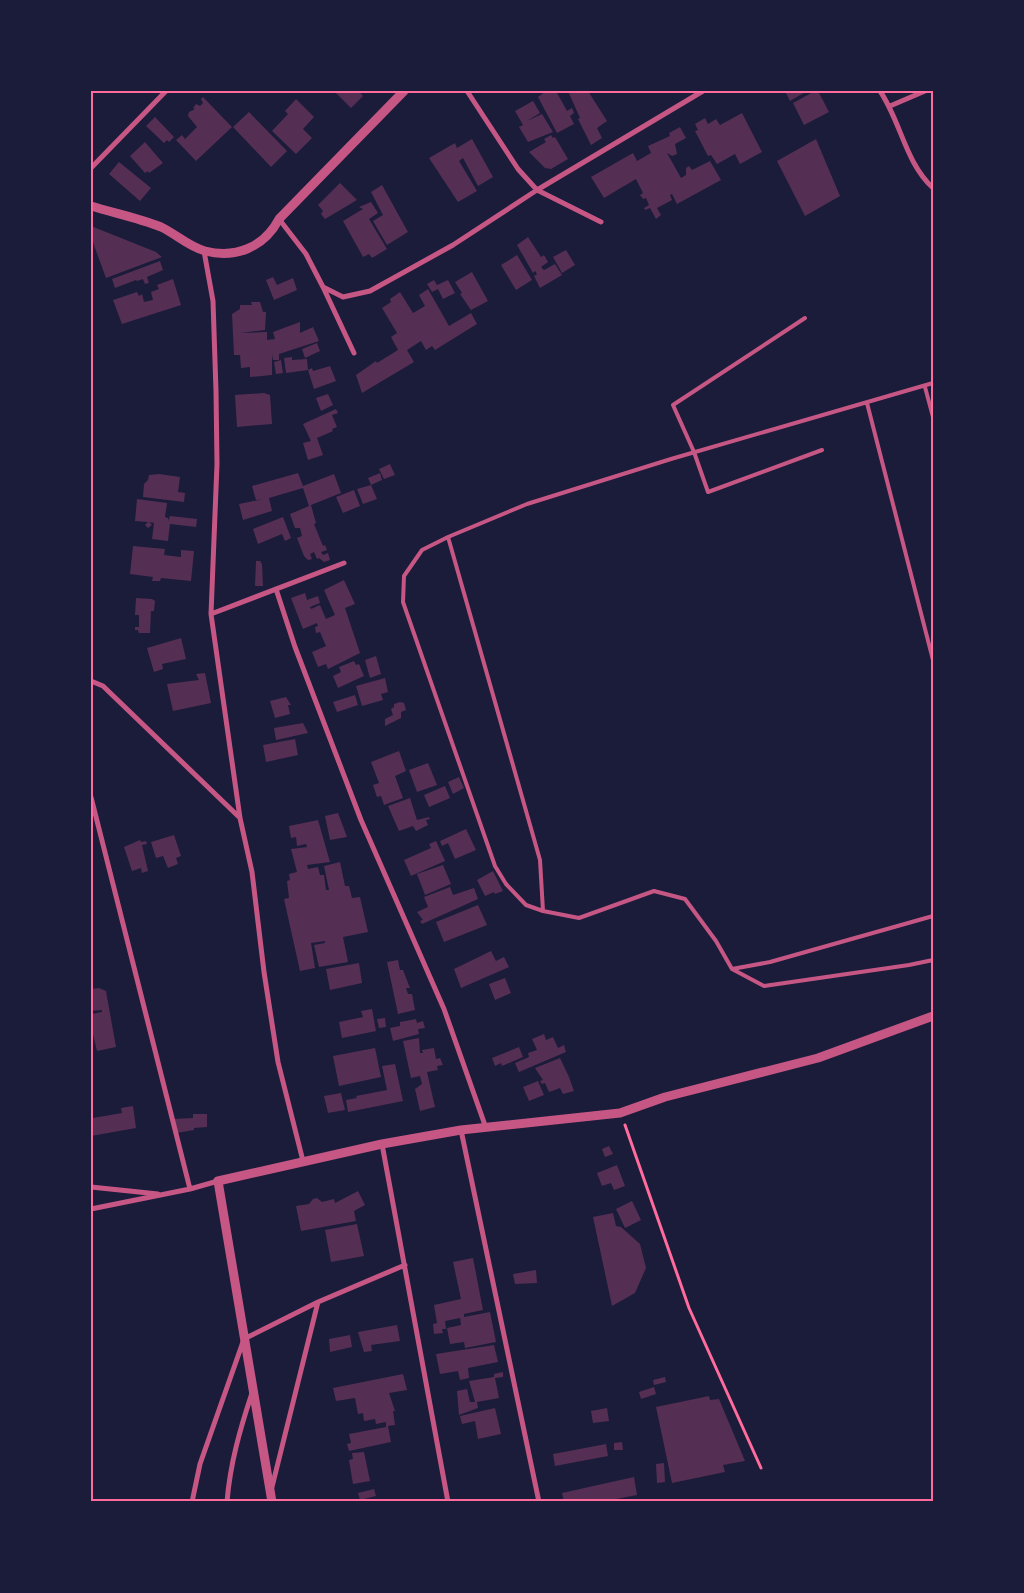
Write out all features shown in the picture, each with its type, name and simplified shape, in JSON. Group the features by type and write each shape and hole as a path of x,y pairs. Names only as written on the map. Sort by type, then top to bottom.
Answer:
{"street":[{"path":"91,168 166,91"},
{"path":"91,206 161,227 204,251 226,254 250,248 271,235 279,219 404,91"},
{"path":"467,91 518,169 537,190 602,222"},
{"path":"323,287 343,297 370,291 453,245 537,190 703,91"},
{"path":"880,91 890,106 910,160 933,188"},
{"path":"890,106 925,91"},
{"path":"279,219 306,254 354,353"},
{"path":"204,251 213,301 216,391 217,464 210,614 240,818 252,872 264,972 278,1062 304,1161"},
{"path":"210,614 344,562"},
{"path":"276,589 295,647 361,820 444,1010 486,1128"},
{"path":"91,682 103,686 240,818"},
{"path":"91,797 190,1189"},
{"path":"91,1209 190,1189 382,1144 461,1130 620,1113 665,1098 818,1058 933,1016"},
{"path":"461,1130 532,1476 539,1502"},
{"path":"382,1144 448,1502"},
{"path":"218,1181 272,1502"},
{"path":"91,1187 163,1195"},
{"path":"192,1502 200,1464 244,1339 318,1302 404,1265"},
{"path":"267,1502 318,1302"},
{"path":"227,1502 228,1480 240,1428 253,1390"}],"lane":[{"path":"805,318 674,405 694,452 708,492 822,450"},
{"path":"933,383 925,387 694,452 527,504 422,550 404,576 403,602 495,866 506,884 526,905 543,911 578,918 654,891 685,899 716,941 732,969 764,986 910,966 933,960"},
{"path":"925,387 933,418"},
{"path":"867,403 933,660"},
{"path":"448,537 540,860 543,911"},
{"path":"732,969 770,962 933,916"}],"path":[{"path":"620,1113 689,1308 761,1468"}],"building":[{"path":"334,91 359,91 363,96 351,108"},
{"path":"546,91 556,91 567,111 572,108 574,113 570,116 574,124 557,133 538,97"},
{"path":"568,91 588,91 607,121 597,128 602,138 591,145 578,119 580,118"},
{"path":"785,91 807,91 790,101"},
{"path":"818,91 829,112 804,125 793,103"},
{"path":"203,97 232,127 196,161 176,140 182,135 185,139 197,127 188,116 189,112 195,109 193,108 196,104 200,106 203,103 201,99"},
{"path":"296,99 314,117 303,129 312,138 296,154 272,131 288,114 285,111"},
{"path":"533,101 540,113 527,121 542,114 553,132 528,142 519,127 523,125 515,111"},
{"path":"249,112 287,151 271,167 233,127"},
{"path":"742,113 762,152 740,164 735,154 717,164 711,155 708,156 695,131 698,130 695,124 705,118 708,124 716,119 720,125"},
{"path":"155,117 174,137 169,142 167,140 164,143 146,126"},
{"path":"680,127 686,138 675,144 677,154 672,156 667,153 681,178 686,175 686,168 689,166 692,170 710,161 721,180 677,204 672,194 670,195 672,200 657,208 661,215 656,219 650,208 645,210 644,208 649,205 646,198 643,199 640,195 643,193 636,179 604,198 591,177 633,153 637,161 651,153 648,146 670,136 669,133"},
{"path":"551,135 553,138 555,137 568,159 551,169 545,168 529,152 546,142 544,139"},
{"path":"472,139 493,177 478,186 463,158 459,161 477,191 458,202 429,158 455,143 457,148"},
{"path":"816,139 840,196 805,216 777,161"},
{"path":"145,142 163,163 149,173 148,171 145,173 130,156"},
{"path":"119,162 151,188 140,201 109,174"},
{"path":"340,183 357,200 325,219 321,214 323,211 318,205"},
{"path":"382,185 408,232 387,245 373,221 383,215 371,192"},
{"path":"371,202 378,213 369,219 387,249 372,258 369,254 363,257 343,221 363,209 359,207"},
{"path":"91,226 156,252 162,257 106,278 91,237"},
{"path":"528,237 541,257 544,255 548,262 541,267 544,270 555,264 562,275 540,288 534,276 537,274 535,271 533,273 517,245"},
{"path":"566,250 575,265 562,273 553,257"},
{"path":"517,255 532,280 516,290 501,265"},
{"path":"160,261 163,270 147,277 149,283 145,284 143,279 136,280 115,288 112,279"},
{"path":"472,272 488,301 471,310 460,294 462,293 455,282"},
{"path":"273,277 277,285 293,278 297,290 274,300 266,280"},
{"path":"173,279 181,305 122,324 113,300 137,292 139,296 142,294 144,302 153,300 151,292 159,289 157,285"},
{"path":"434,280 437,285 448,280 455,293 443,299 438,289 432,292 427,284"},
{"path":"428,289 449,326 471,313 477,324 435,350 432,346 426,350 421,341 407,350 414,362 362,393 356,375 376,361 377,363 398,350 391,337 397,333 382,308 400,292 413,313 425,306 419,295"},
{"path":"251,302 260,302 263,312 266,312 265,330 240,333 267,332 267,340 275,339 273,332 300,322 300,333 313,327 319,341 279,354 279,360 273,360 272,354 272,375 250,377 250,367 241,368 240,355 234,355 232,314 240,309 240,305 252,305"},
{"path":"317,343 320,351 305,358 302,349"},
{"path":"292,357 292,360 307,359 308,370 286,373 284,358"},
{"path":"281,360 283,373 276,374 274,362"},
{"path":"330,366 336,381 314,389 308,370 312,368 313,371"},
{"path":"264,393 270,395 272,424 237,427 235,395"},
{"path":"328,394 333,405 321,411 316,398"},
{"path":"336,409 338,413 332,415 337,427 332,429 333,431 317,438 323,455 308,460 303,443 311,441 303,424"},
{"path":"390,464 395,475 384,479 379,469"},
{"path":"298,473 303,486 334,474 341,493 311,505 316,523 314,524 323,546 325,545 327,550 321,552 323,555 328,553 330,560 324,562 319,558 317,559 314,552 310,554 312,559 308,560 304,556 297,538 302,536 300,528 295,528 290,514 309,506 303,488 269,498 272,511 243,520 239,504 264,499 256,500 252,486"},
{"path":"380,473 382,480 371,485 368,478"},
{"path":"159,474 180,477 178,492 185,493 184,502 143,497 144,484 148,480 149,475"},
{"path":"371,485 377,499 363,504 357,489"},
{"path":"354,490 360,506 343,513 336,497"},
{"path":"137,499 167,503 165,517 168,518 168,521 170,516 197,519 196,527 170,524 168,541 152,539 154,523 149,522 152,525 148,528 145,525 148,522 135,521"},
{"path":"283,517 291,538 285,541 282,534 258,544 253,529"},
{"path":"133,546 165,549 164,555 181,557 181,550 194,551 191,581 161,578 160,581 152,581 153,577 130,574"},
{"path":"256,561 260,561 262,564 263,586 255,586"},
{"path":"344,580 355,604 345,608 360,653 328,669 326,664 318,667 312,652 326,646 320,632 316,633 315,627 318,626 317,623 303,629 291,598 305,593 307,600 318,596 320,603 310,607 311,609 320,605 326,619 335,615 324,590"},
{"path":"136,598 152,599 155,601 154,611 151,611 150,633 139,633 138,630 135,630 135,627 139,627 139,615 135,615"},
{"path":"181,638 186,659 162,664 163,669 154,672 147,648"},
{"path":"376,656 381,674 370,678 365,660"},
{"path":"354,661 356,665 359,664 364,676 338,688 333,676 341,672 339,667"},
{"path":"205,673 211,703 173,711 167,684 199,680 196,674"},
{"path":"385,678 388,692 381,694 383,700 362,706 356,686"},
{"path":"355,695 358,705 337,712 333,702"},
{"path":"286,697 291,705 288,705 290,714 275,718 270,701"},
{"path":"404,703 406,710 401,712 401,718 385,726 385,719 393,715 391,709 394,707 394,704"},
{"path":"303,723 308,733 276,740 274,728"},
{"path":"295,739 298,755 266,762 263,745"},
{"path":"399,751 406,771 395,776 403,798 384,805 381,796 377,797 373,785 379,783 371,762"},
{"path":"428,763 437,785 417,792 409,770"},
{"path":"459,777 464,788 453,794 448,782"},
{"path":"445,786 450,798 429,807 424,795"},
{"path":"410,798 417,820 429,817 430,819 426,820 428,825 416,831 413,826 399,831 388,806"},
{"path":"338,813 347,837 330,840 325,816"},
{"path":"318,820 330,862 307,865 308,869 318,867 320,875 324,875 326,890 329,890 324,866 340,862 345,886 349,886 352,898 360,897 368,932 343,937 348,962 319,967 314,945 325,943 325,941 311,943 315,968 300,971 284,899 289,898 287,881 290,880 289,874 297,872 291,849 307,847 306,844 297,846 296,837 291,838 289,826"},
{"path":"466,829 476,850 455,859 448,843 442,846 440,841"},
{"path":"174,835 181,856 176,858 178,864 168,868 163,856 156,858 151,842"},
{"path":"140,840 141,842 146,841 147,844 142,845 148,871 142,873 141,868 132,871 124,847"},
{"path":"436,841 445,861 411,876 404,860 431,848 429,844"},
{"path":"443,865 451,884 425,895 417,874"},
{"path":"493,871 503,891 485,896 477,880"},
{"path":"450,887 453,895 474,888 478,899 422,924 420,921 423,920 417,912 428,907 424,897"},
{"path":"478,905 487,925 444,942 436,922"},
{"path":"491,951 496,961 504,957 509,967 461,988 454,969"},
{"path":"398,960 400,970 403,970 410,988 406,988 408,994 412,994 415,1010 398,1014 387,962"},
{"path":"359,963 362,983 330,990 326,969"},
{"path":"505,978 511,993 495,1000 489,984"},
{"path":"99,988 106,991 116,1047 97,1051 91,1026 91,1014 102,1012 102,1010 91,1011 91,989"},
{"path":"372,1009 376,1031 342,1038 339,1022 363,1017 361,1011"},
{"path":"385,1018 386,1027 379,1028 377,1019"},
{"path":"416,1019 417,1023 423,1021 425,1028 418,1029 419,1034 393,1041 390,1028 400,1026 400,1022"},
{"path":"544,1034 546,1040 553,1037 558,1048 564,1045 566,1052 519,1072 515,1063 529,1057 528,1053 537,1050 532,1039"},
{"path":"419,1038 420,1053 423,1053 422,1050 434,1048 436,1059 440,1058 443,1065 437,1066 438,1070 427,1072 435,1107 420,1111 415,1089 422,1084 420,1076 411,1078 403,1041"},
{"path":"519,1047 523,1057 502,1066 501,1063 495,1066 492,1058"},
{"path":"375,1048 381,1077 339,1086 333,1056"},
{"path":"560,1058 574,1091 563,1094 560,1088 549,1092 545,1083 542,1084 540,1081 543,1080 535,1068"},
{"path":"395,1064 403,1101 348,1112 346,1100 357,1098 356,1096 387,1090 382,1066"},
{"path":"538,1081 544,1095 529,1101 523,1087"},
{"path":"341,1093 345,1110 328,1113 324,1096"},
{"path":"133,1106 136,1128 91,1136 93,1118 122,1113 121,1108"},
{"path":"193,1114 207,1114 207,1127 176,1133 173,1119 193,1118"},
{"path":"609,1146 613,1154 605,1157 602,1149"},
{"path":"617,1165 625,1186 614,1190 611,1183 602,1186 597,1173"},
{"path":"358,1191 365,1205 354,1211 356,1221 301,1231 296,1206 309,1204 313,1199 317,1198 322,1202 334,1199 335,1203"},
{"path":"632,1201 641,1220 625,1228 616,1209"},
{"path":"613,1213 616,1226 621,1227 640,1244 646,1268 635,1293 612,1306 593,1217"},
{"path":"357,1224 364,1256 331,1262 325,1230"},
{"path":"473,1258 483,1310 464,1314 464,1317 490,1312 496,1342 465,1348 464,1342 450,1344 447,1328 461,1325 460,1318 445,1321 446,1329 442,1329 443,1333 434,1334 433,1324 437,1323 434,1305 461,1299 453,1262"},
{"path":"536,1270 537,1283 515,1284 513,1274"},
{"path":"397,1325 400,1341 371,1345 372,1351 364,1352 358,1332"},
{"path":"350,1335 352,1347 330,1352 329,1339"},
{"path":"494,1345 498,1362 468,1368 469,1378 460,1380 458,1371 440,1374 436,1354"},
{"path":"503,1372 503,1377 495,1378 499,1398 477,1402 478,1408 459,1415 457,1391 467,1389 470,1402 475,1402 469,1381 494,1377 494,1374"},
{"path":"403,1374 407,1390 389,1393 395,1411 393,1411 395,1425 388,1426 391,1442 349,1451 347,1444 351,1443 349,1434 386,1427 386,1422 376,1424 375,1419 364,1421 363,1413 358,1414 355,1398 336,1401 333,1388"},
{"path":"665,1377 666,1382 654,1385 653,1380"},
{"path":"654,1387 656,1394 641,1399 639,1392"},
{"path":"709,1396 710,1400 719,1399 745,1461 723,1465 725,1472 672,1483 656,1407"},
{"path":"495,1408 501,1434 478,1439 475,1421 462,1424 460,1416"},
{"path":"607,1408 609,1421 593,1423 591,1411"},
{"path":"622,1442 623,1450 614,1450 614,1443"},
{"path":"606,1444 608,1456 555,1466 553,1454"},
{"path":"364,1452 370,1481 353,1484 349,1460 353,1459 352,1453"},
{"path":"664,1463 665,1482 657,1483 656,1464"},
{"path":"634,1477 637,1495 616,1499 617,1502 564,1502 562,1493"},
{"path":"374,1489 376,1496 360,1500 358,1493"}]}
